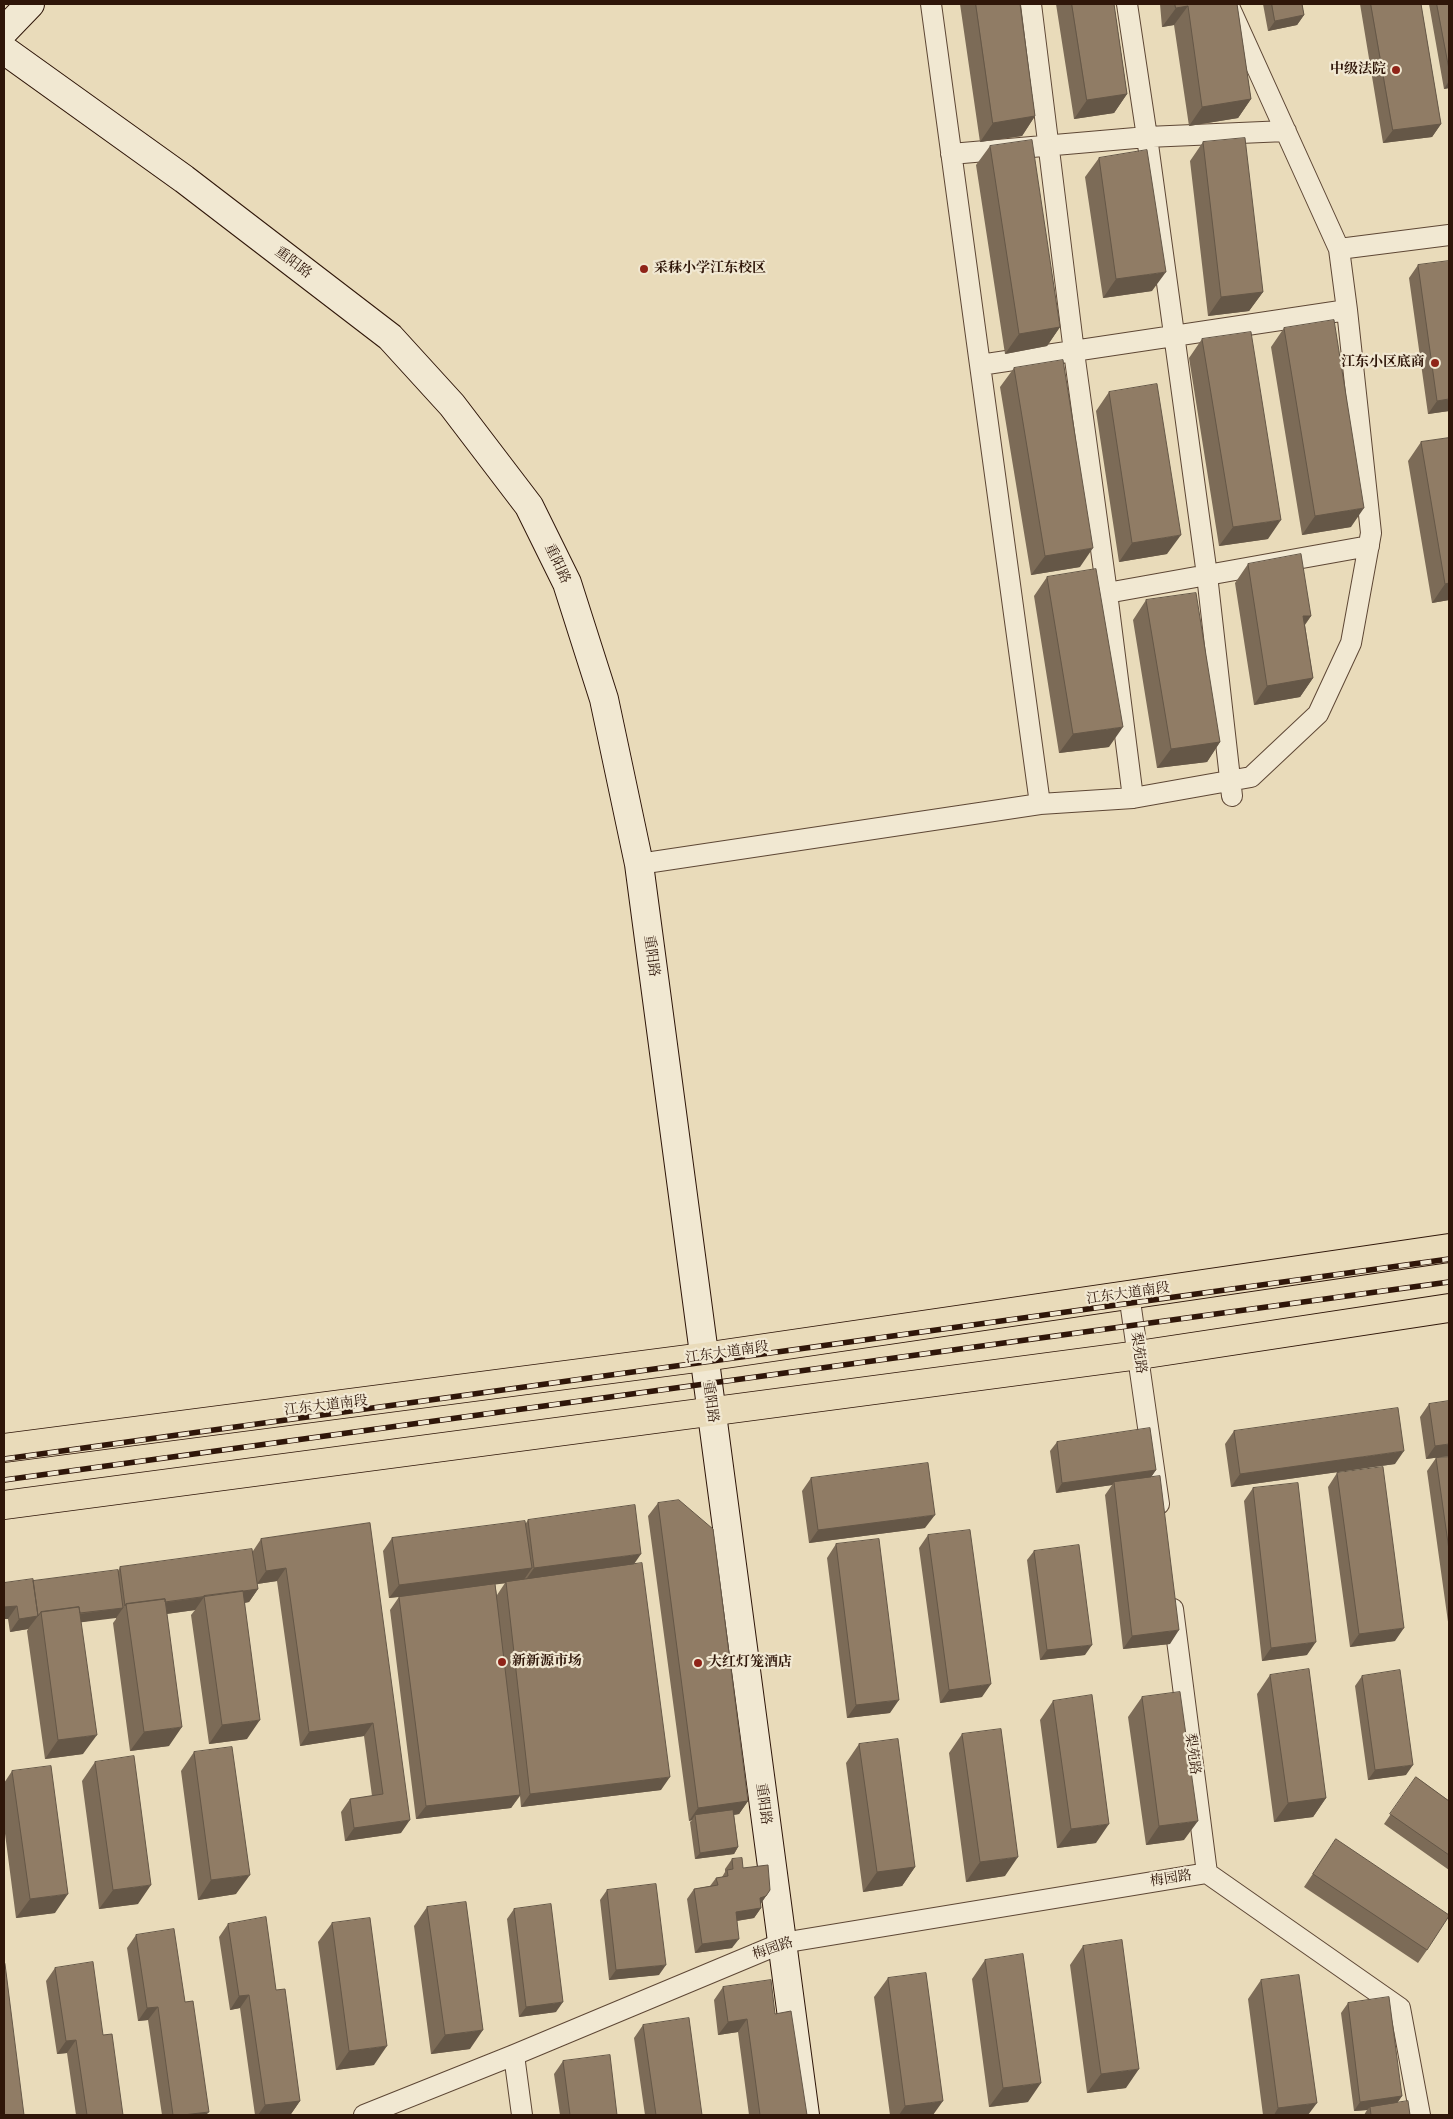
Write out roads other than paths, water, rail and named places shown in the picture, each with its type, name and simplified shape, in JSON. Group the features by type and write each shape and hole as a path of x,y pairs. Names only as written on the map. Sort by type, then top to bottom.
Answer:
{"main road":[{"name":"江东大道南段","path":"4,1448 704,1357 1449,1248"},
{"path":"4,1505 1139,1355 1449,1308"}],"street":[{"path":"4,31 30,4"},
{"path":"931,4 1040,804"},
{"path":"1031,4 1074,352 1134,798"},
{"path":"1127,4 1207,575 1231,788"},
{"path":"639,864 1040,804 1134,798 1231,788 1250,777 1318,714 1351,643 1372,533 1347,310 1339,249 1228,4"},
{"name":"重阳路","path":"4,50 184,179 390,337 452,405 529,506 567,583 604,700 639,864 805,2115"},
{"path":"951,154 1147,137 1286,131"},
{"path":"1339,249 1449,235"},
{"path":"980,365 1347,310"},
{"path":"1107,593 1369,546"},
{"name":"梨苑路","path":"1129,1294 1161,1521"},
{"name":"梨苑路","path":"1170,1590 1207,1873"},
{"path":"1207,1873 1400,2008 1420,2115"},
{"name":"梅园路","path":"364,2115 514,2055 782,1943 1207,1873"},
{"path":"514,2055 522,2115"}],"railway":[{"path":"4,1459 1449,1259"},
{"path":"4,1480 1449,1282"}],"place":[{"name":"中级法院","path":"1396,70"},
{"name":"采秣小学江东校区","path":"644,269"},
{"name":"江东小区底商","path":"1435,363"},
{"name":"新新源市场","path":"502,1662"},
{"name":"大红灯笼酒店","path":"698,1663"}]}
